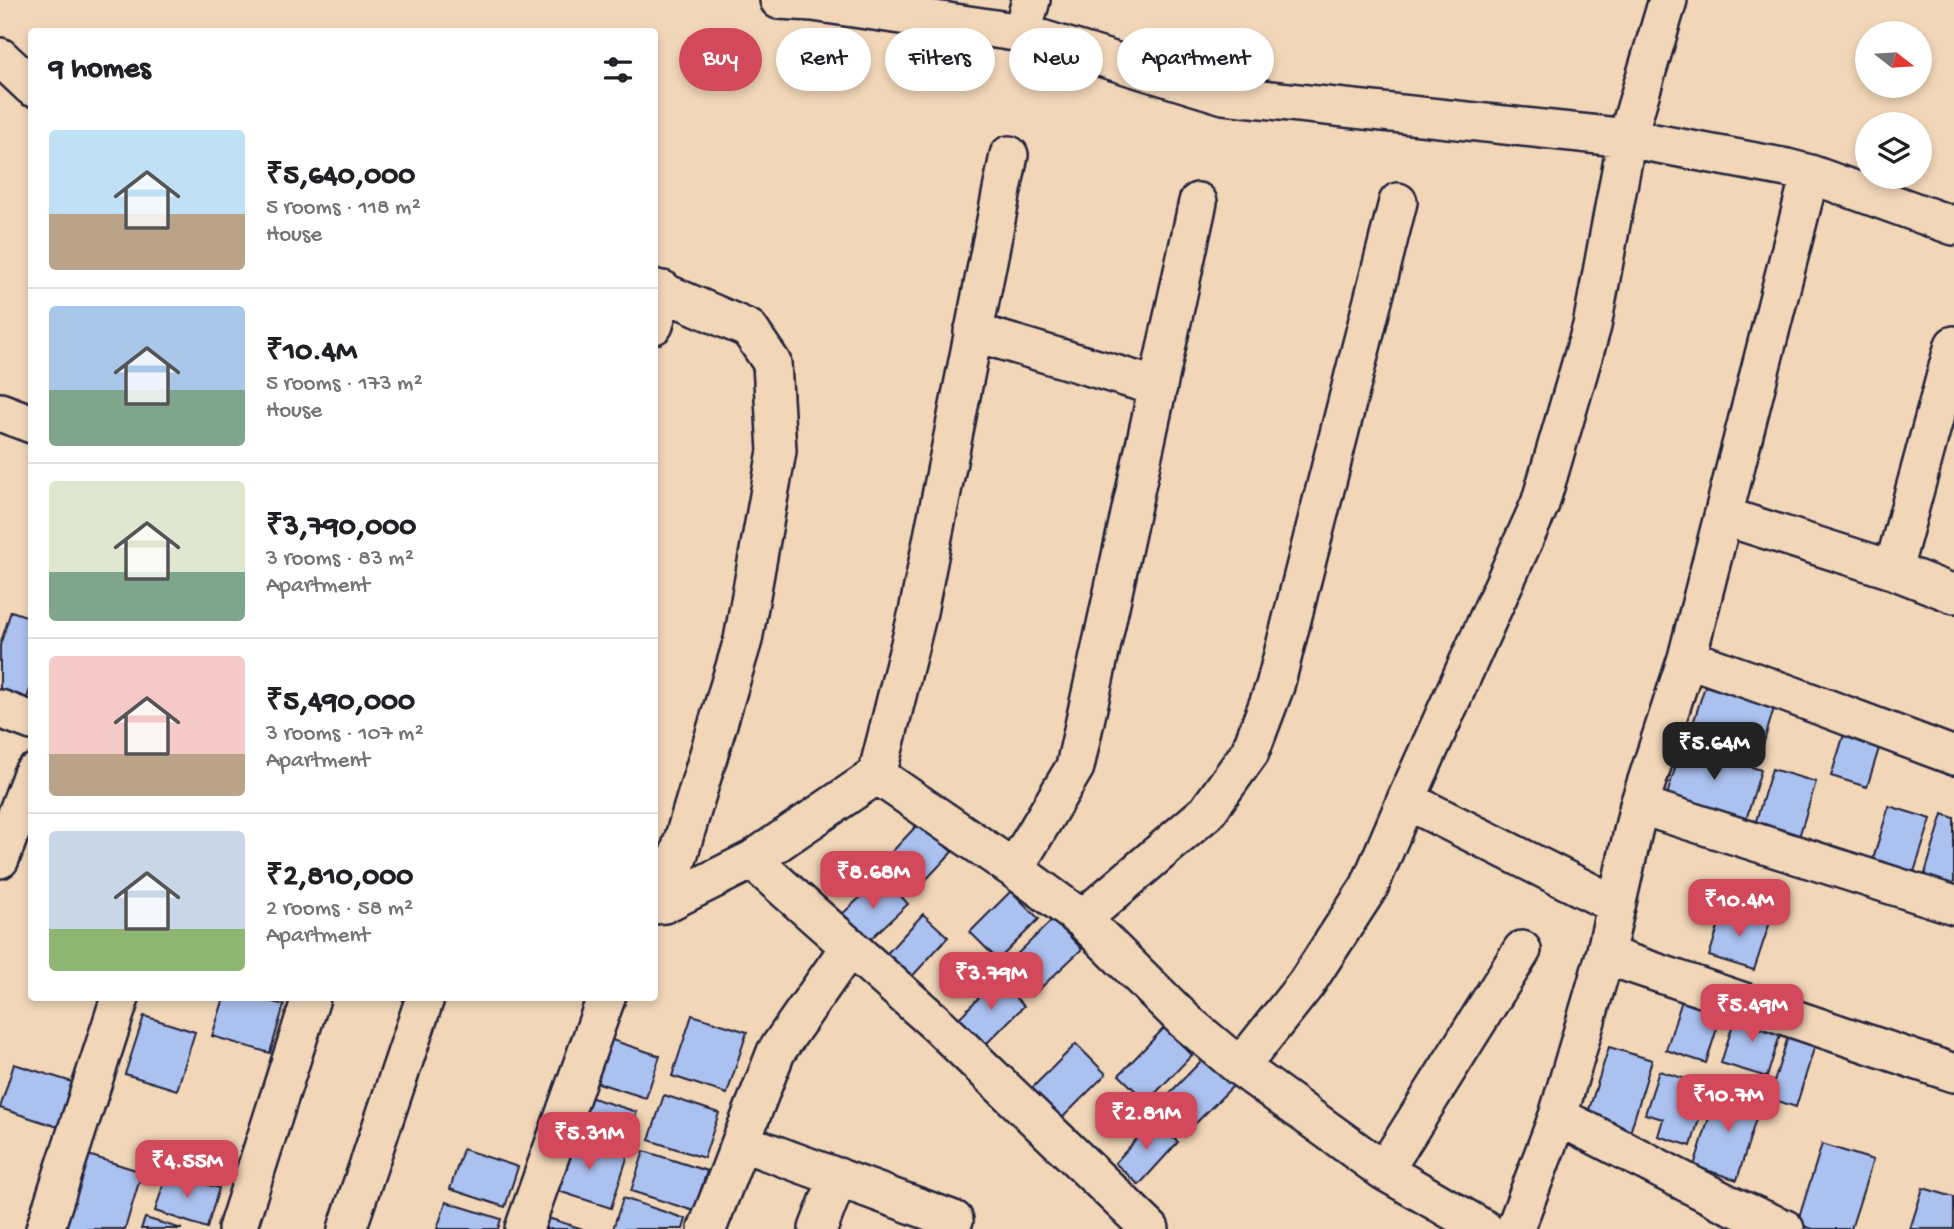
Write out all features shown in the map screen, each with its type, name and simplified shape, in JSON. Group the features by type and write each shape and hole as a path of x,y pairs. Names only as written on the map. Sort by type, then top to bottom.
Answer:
{"street":[{"path":"1240,1068 1306,984 1369,887 1541,504 1592,326 1627,138 1668,0"},
{"path":"802,1 1027,17 1224,95 1627,138 1810,174 1954,226"},
{"path":"0,57 28,83"},
{"path":"659,904 752,860 877,775 918,612 1009,155"},
{"path":"1515,1229 1558,1116 1605,955 1639,805 1687,658 1810,174"},
{"path":"1014,869 1075,767 1198,202"},
{"path":"1082,919 1207,812 1250,752 1275,686 1398,202"},
{"path":"658,301 749,329 772,363 777,451 743,640 659,904"},
{"path":"973,332 1158,387"},
{"path":"1893,570 1954,345"},
{"path":"0,412 28,422"},
{"path":"1723,516 1893,570 1954,594"},
{"path":"1687,658 1954,756"},
{"path":"0,709 28,720"},
{"path":"877,775 1082,919 1185,1021 1240,1068 1384,1171 1485,1229"},
{"path":"0,859 28,785"},
{"path":"1406,800 1616,905"},
{"path":"1639,805 1954,905"},
{"path":"752,860 939,1025 1144,1227"},
{"path":"707,1229 776,1052 849,946"},
{"path":"1384,1171 1522,950"},
{"path":"1605,955 1954,1073"},
{"path":"45,1229 119,1001"},
{"path":"237,1229 310,1001"},
{"path":"347,1229 424,1001"},
{"path":"524,1229 605,1001"},
{"path":"1558,1116 1726,1203 1785,1229"},
{"path":"741,1142 954,1220"},
{"path":"818,1229 838,1177"}],"building":[{"path":"11,611 28,617 27,698 0,689 0,645"},
{"path":"1705,686 1774,708 1760,755 1690,733"},
{"path":"1845,731 1881,742 1867,787 1831,776"},
{"path":"1682,745 1761,770 1746,820 1667,795"},
{"path":"1772,769 1816,782 1799,837 1755,824"},
{"path":"1889,806 1931,819 1914,872 1873,859"},
{"path":"1943,814 1954,818 1954,889 1923,880"},
{"path":"920,822 952,852 921,885 889,855"},
{"path":"883,876 908,904 864,945 838,918"},
{"path":"1011,891 1039,919 998,960 970,932"},
{"path":"1724,908 1770,922 1754,970 1709,956"},
{"path":"923,914 948,937 907,982 882,959"},
{"path":"1053,919 1082,949 1032,996 1004,967"},
{"path":"997,979 1024,1006 985,1045 958,1019"},
{"path":"1684,994 1724,1006 1706,1063 1666,1050"},
{"path":"223,1001 269,1001 284,1005 270,1053 212,1036"},
{"path":"1737,1011 1783,1025 1767,1077 1721,1063"},
{"path":"692,1015 747,1032 727,1094 672,1076"},
{"path":"144,1016 195,1032 177,1090 125,1074"},
{"path":"1792,1024 1819,1032 1796,1107 1769,1098"},
{"path":"1164,1028 1192,1055 1147,1102 1119,1075"},
{"path":"603,1037 660,1056 646,1098 589,1080"},
{"path":"1076,1044 1106,1074 1059,1121 1029,1091"},
{"path":"1609,1047 1652,1060 1630,1133 1586,1119"},
{"path":"1206,1056 1235,1084 1187,1132 1159,1104"},
{"path":"14,1064 72,1082 58,1127 0,1108"},
{"path":"1659,1071 1709,1086 1691,1146 1658,1136 1663,1119 1645,1114"},
{"path":"1718,1089 1761,1102 1737,1180 1694,1166"},
{"path":"664,1095 719,1113 704,1158 649,1140"},
{"path":"586,1096 637,1112 627,1143 576,1127"},
{"path":"1154,1120 1178,1142 1139,1185 1115,1163"},
{"path":"566,1135 628,1155 611,1208 549,1188"},
{"path":"1822,1144 1873,1160 1851,1229 1813,1229 1797,1224"},
{"path":"463,1149 518,1167 505,1207 450,1189"},
{"path":"644,1151 707,1171 694,1211 631,1191"},
{"path":"85,1154 142,1172 125,1229 61,1229"},
{"path":"167,1173 219,1188 207,1228 155,1211"},
{"path":"1923,1188 1954,1197 1954,1229 1910,1229"},
{"path":"623,1198 686,1219 683,1229 613,1229"},
{"path":"446,1202 501,1219 498,1229 437,1229"},
{"path":"145,1218 182,1229 141,1229"},
{"path":"548,1218 583,1229 545,1229"}]}
